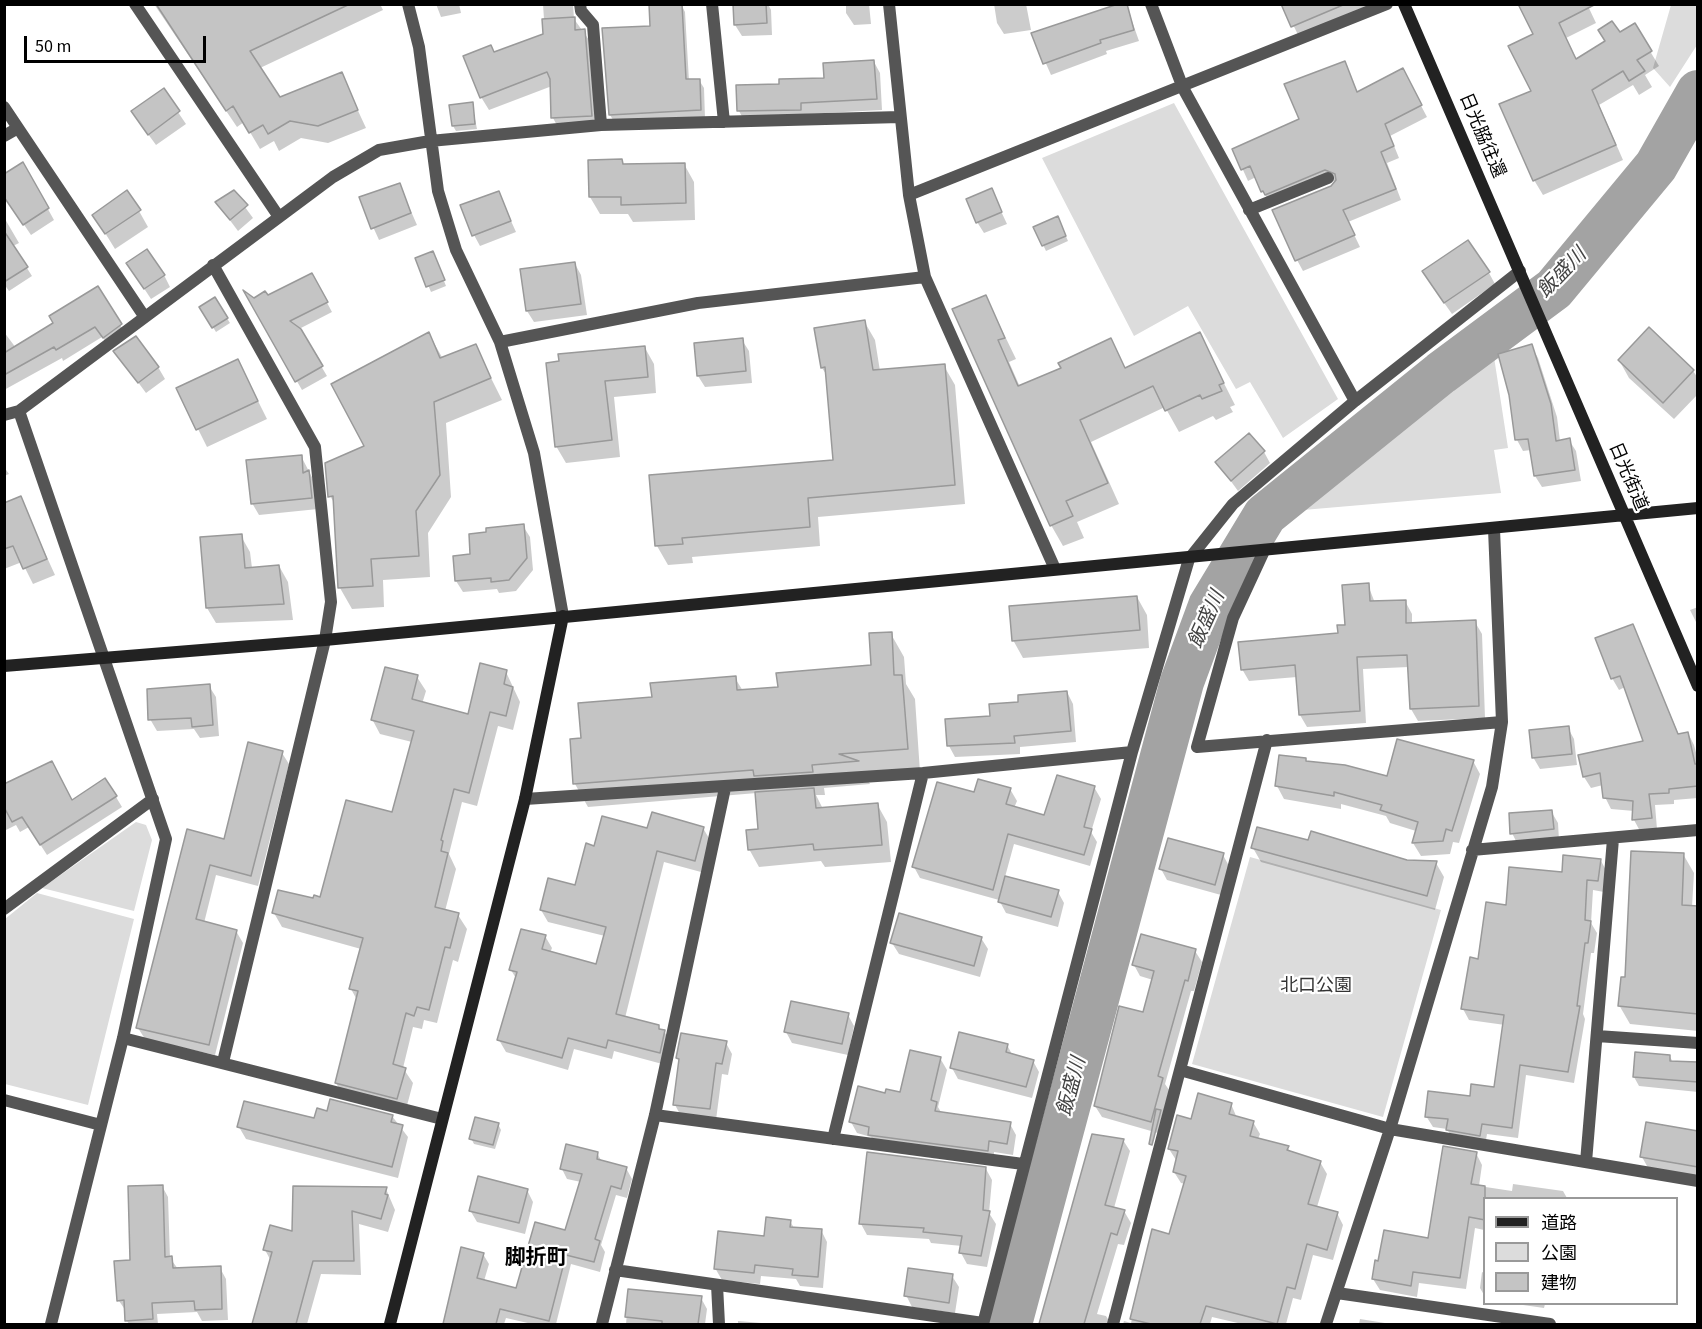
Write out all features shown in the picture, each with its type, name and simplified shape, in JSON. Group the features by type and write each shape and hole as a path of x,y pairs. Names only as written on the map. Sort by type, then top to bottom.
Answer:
{"street":[{"path":"135,4 279,217"},
{"path":"390,1324 525,799 563,616 534,453 500,342 456,250 438,190 419,47 408,4"},
{"path":"580,4 581,11 593,26 601,126"},
{"path":"712,4 724,122"},
{"path":"889,4 909,195 925,277 1055,569"},
{"path":"1151,4 1183,88 1355,402"},
{"path":"909,195 1183,88 1387,4"},
{"name":"日光脇往還","path":"1404,4 1521,277"},
{"path":"4,107 144,316"},
{"path":"4,415 20,411 144,316 333,177 380,150 430,141 601,126 900,117"},
{"path":"4,136 18,128"},
{"path":"1249,210 1328,178"},
{"path":"213,265 315,447 331,602 325,640 223,1062"},
{"path":"500,342 698,303 925,277"},
{"path":"615,1270 983,1324 1132,752 1189,559 1233,504 1355,402 1521,277"},
{"name":"日光街道","path":"1521,277 1623,516 1694,668 1698,686"},
{"path":"20,411 166,839 123,1038 51,1324"},
{"path":"4,666 325,640 1055,569 1189,559 1698,508"},
{"path":"1326,1324 1390,1129 1492,787 1502,722 1494,529"},
{"path":"1264,551 1233,618 1197,747 1502,722"},
{"path":"1113,1324 1267,740"},
{"path":"525,799 923,774 1132,752"},
{"path":"832,1139 923,774"},
{"path":"602,1324 655,1115 725,788"},
{"path":"4,909 153,799"},
{"path":"1472,850 1698,830"},
{"path":"1586,1162 1613,839"},
{"path":"1597,1036 1698,1043"},
{"path":"123,1038 442,1119"},
{"path":"1180,1070 1390,1129 1698,1180"},
{"path":"4,1100 101,1125"},
{"path":"655,1115 1023,1164"},
{"path":"717,1285 719,1324"},
{"path":"1337,1293 1493,1320 1550,1324"}],"green space":[{"path":"1671,5 1697,5 1697,45 1670,87 1653,68"},
{"path":"1174,103 1338,399 1283,438 1250,382 1236,389 1188,306 1134,336 1042,158"},
{"path":"1494,357 1508,448 1494,450 1501,493 1303,510"},
{"path":"136,822 146,825 152,840 134,911 42,888"},
{"name":"北口公園","path":"1250,857 1441,910 1383,1117 1192,1064"},
{"path":"37,893 134,919 88,1105 5,1084 5,919"}],"building":[{"path":"156,4 350,4 250,51 280,97 342,72 358,110 318,126 290,121 268,134 263,125 249,133 233,106 226,111"},
{"path":"649,4 682,4 686,79 700,79 701,110 609,115 602,28 650,26"},
{"path":"733,4 766,4 767,23 734,25"},
{"path":"1118,4 1127,4 1134,30 1100,40 1101,43 1043,64 1031,33"},
{"path":"1281,4 1343,4 1343,5 1291,27"},
{"path":"1518,4 1596,4 1559,23 1576,59 1605,41 1598,30 1612,21 1620,32 1635,23 1652,51 1637,60 1645,71 1629,81 1623,71 1592,90 1616,145 1533,181 1499,104 1531,91 1508,46 1533,34"},
{"path":"575,17 575,30 585,29 592,116 551,118 550,79 547,72 480,98 463,56 491,45 494,52 543,34 542,19"},
{"path":"874,60 877,99 801,103 801,110 737,111 736,85 779,84 779,79 824,78 823,63"},
{"path":"1345,61 1357,92 1403,68 1422,105 1385,124 1394,146 1381,152 1396,189 1343,210 1355,235 1295,261 1272,210 1331,186 1336,180 1335,174 1325,170 1265,195 1263,191 1261,192 1250,166 1241,170 1232,149 1299,119 1284,84"},
{"path":"164,88 180,111 148,135 131,111"},
{"path":"473,102 475,124 452,126 449,105"},
{"path":"622,159 623,164 685,163 686,203 621,205 621,197 589,197 588,160"},
{"path":"23,162 49,208 23,225 4,197 4,174"},
{"path":"400,183 411,213 371,229 359,197"},
{"path":"992,188 1002,212 976,223 966,199"},
{"path":"127,190 141,210 105,234 92,215"},
{"path":"234,190 248,205 230,220 215,202"},
{"path":"499,191 511,221 472,236 460,205"},
{"path":"1058,216 1066,236 1042,246 1033,227"},
{"path":"4,231 28,267 4,282"},
{"path":"1468,240 1490,272 1444,303 1422,271"},
{"path":"147,249 165,275 144,289 126,263"},
{"path":"433,251 445,280 426,287 415,258"},
{"path":"575,262 581,304 526,311 520,269"},
{"path":"312,273 328,302 290,321 301,329 323,366 295,382 243,290 254,298 265,291 268,295"},
{"path":"98,286 122,324 103,338 95,327 56,350 54,347 4,375 4,353 53,323 49,316"},
{"path":"986,295 1005,338 998,340 1018,386 1061,368 1058,363 1111,338 1125,368 1200,332 1224,383 1219,385 1222,391 1202,399 1200,395 1165,411 1153,386 1080,420 1108,483 1066,501 1073,516 1050,526 952,309"},
{"path":"215,297 228,318 212,328 199,307"},
{"path":"865,320 873,370 945,364 955,485 808,498 810,527 682,538 683,544 655,546 649,475 833,460 825,367 821,368 814,328"},
{"path":"1649,327 1694,370 1663,403 1618,360"},
{"path":"429,332 440,358 476,344 491,378 434,402 440,475 416,511 419,556 371,559 373,586 338,588 333,496 328,497 325,463 364,446 331,384"},
{"path":"136,336 159,367 138,383 113,351"},
{"path":"743,338 746,371 697,376 694,343"},
{"path":"1532,344 1551,404 1556,441 1570,438 1575,470 1534,476 1528,439 1515,440 1509,395 1498,354"},
{"path":"645,346 648,377 605,381 612,440 555,447 546,363 559,361 558,354"},
{"path":"238,359 258,401 196,430 176,388"},
{"path":"1249,433 1265,451 1231,481 1215,462"},
{"path":"302,455 303,473 309,470 312,498 251,504 246,460"},
{"path":"21,496 47,559 23,569 13,546 4,549 4,503"},
{"path":"524,524 527,558 509,580 491,582 491,578 455,581 453,556 470,554 469,534 486,532 486,528"},
{"path":"242,534 245,568 279,565 284,604 206,608 200,537"},
{"path":"1369,583 1370,601 1406,600 1406,623 1476,620 1479,706 1410,709 1407,655 1357,657 1360,711 1299,715 1295,665 1241,670 1238,642 1338,633 1337,625 1345,625 1342,585"},
{"path":"1137,596 1140,630 1012,641 1009,606"},
{"path":"1633,624 1678,734 1688,732 1695,764 1698,764 1698,786 1669,789 1669,793 1649,794 1652,818 1632,820 1633,801 1603,798 1600,773 1583,777 1578,755 1643,741 1620,676 1611,679 1595,638"},
{"path":"892,632 894,675 902,675 908,749 839,754 859,761 812,765 813,772 754,776 753,770 573,784 570,739 581,738 578,703 652,697 650,683 736,676 737,690 778,687 776,673 871,665 869,633"},
{"path":"480,663 507,670 504,684 513,687 506,716 490,712 469,793 454,789 441,840 443,841 441,851 448,853 435,907 459,913 450,948 445,947 429,1010 417,1007 414,1016 406,1013 393,1064 406,1068 397,1099 335,1083 358,991 349,989 363,938 272,913 278,890 313,898 314,895 320,897 346,800 392,812 414,731 371,720 385,667 418,675 412,699 468,714"},
{"path":"210,684 213,725 192,727 191,718 148,720 147,689"},
{"path":"1067,691 1071,731 1014,736 1015,743 947,746 945,719 990,716 989,704 1018,702 1018,695"},
{"path":"1569,726 1572,754 1532,758 1529,730"},
{"path":"1397,739 1474,760 1452,831 1446,829 1443,841 1412,843 1418,822 1380,810 1382,805 1334,792 1334,796 1275,786 1279,755 1306,758 1306,761 1345,765 1387,776"},
{"path":"248,742 283,751 251,876 210,865 196,919 237,930 209,1045 136,1028 187,829 224,839"},
{"path":"52,761 72,800 105,778 117,796 40,845 22,817 12,822 4,807 4,784"},
{"path":"1057,775 1095,786 1084,827 1092,829 1084,855 1008,834 993,890 912,867 937,782 974,792 978,779 1011,788 1006,804 1044,815"},
{"path":"814,788 816,808 878,803 882,845 814,850 813,844 748,850 746,830 758,829 755,792"},
{"path":"1552,810 1554,829 1510,834 1509,813"},
{"path":"652,812 704,827 695,861 657,851 616,1014 659,1025 659,1029 665,1030 660,1053 608,1040 606,1048 568,1038 562,1058 497,1040 517,972 509,970 521,929 546,935 542,949 596,964 606,927 540,910 548,878 575,885 586,843 594,846 602,816 647,828"},
{"path":"1257,827 1308,840 1311,831 1407,860 1437,861 1427,896 1251,848"},
{"path":"1168,838 1224,853 1215,885 1159,869"},
{"path":"1631,851 1684,853 1682,905 1698,906 1698,1014 1618,1006 1621,977 1625,977"},
{"path":"1563,855 1601,859 1598,881 1587,880 1585,920 1591,921 1588,943 1585,943 1577,1006 1580,1006 1568,1072 1520,1065 1512,1128 1482,1124 1480,1136 1446,1130 1448,1119 1425,1117 1428,1091 1470,1096 1471,1084 1494,1087 1504,1015 1461,1009 1470,957 1478,959 1486,902 1506,905 1509,867 1562,872"},
{"path":"1005,876 1059,890 1051,917 998,902"},
{"path":"899,913 982,937 974,966 890,943"},
{"path":"1141,934 1196,949 1158,1076 1163,1078 1151,1122 1094,1106 1119,1006 1143,1012 1154,971 1132,965"},
{"path":"791,1001 849,1013 842,1044 784,1032"},
{"path":"959,1032 1008,1044 1006,1052 1034,1060 1026,1087 950,1068"},
{"path":"681,1033 727,1041 722,1064 716,1063 710,1109 673,1105 679,1059 676,1058"},
{"path":"910,1050 941,1057 931,1100 937,1102 935,1111 1011,1122 1007,1144 989,1141 988,1151 868,1135 869,1127 849,1122 858,1086 885,1093 886,1089 900,1092"},
{"path":"1635,1052 1670,1055 1670,1061 1698,1062 1698,1082 1633,1077"},
{"path":"1198,1093 1232,1103 1229,1114 1254,1121 1250,1136 1289,1146 1287,1150 1321,1161 1308,1204 1338,1212 1327,1250 1307,1244 1295,1289 1287,1287 1277,1324 1206,1306 1200,1324 1151,1324 1130,1319 1152,1229 1169,1234 1186,1176 1173,1172 1178,1151 1168,1149 1177,1115 1191,1119"},
{"path":"330,1099 393,1115 391,1122 403,1125 392,1167 237,1127 244,1101 314,1118 317,1108 327,1111"},
{"path":"1156,1109 1161,1110 1152,1145 1149,1144"},
{"path":"475,1117 499,1123 493,1145 469,1139"},
{"path":"1646,1122 1698,1131 1698,1167 1640,1157"},
{"path":"1092,1134 1124,1139 1105,1205 1125,1210 1117,1235 1111,1233 1084,1324 1039,1324"},
{"path":"566,1144 598,1152 597,1159 627,1167 621,1189 611,1186 595,1239 600,1241 594,1262 566,1255 549,1321 500,1309 496,1324 443,1324 461,1247 484,1253 477,1278 516,1288 535,1222 565,1230 582,1174 560,1169"},
{"path":"1443,1146 1477,1152 1471,1184 1485,1186 1483,1220 1469,1217 1460,1278 1413,1272 1411,1286 1372,1279 1384,1230 1428,1238"},
{"path":"867,1152 986,1167 983,1210 990,1211 981,1256 959,1253 962,1236 923,1232 924,1228 859,1224"},
{"path":"478,1176 528,1189 519,1223 469,1211"},
{"path":"163,1185 165,1257 172,1256 173,1268 221,1266 222,1309 195,1310 194,1301 152,1303 153,1319 125,1321 124,1300 117,1301 114,1261 130,1260 128,1186"},
{"path":"293,1186 387,1187 385,1194 388,1195 381,1219 352,1211 354,1261 313,1261 296,1324 252,1324 272,1252 263,1250 270,1225 292,1231"},
{"path":"766,1217 791,1220 790,1227 822,1229 818,1277 792,1275 793,1269 755,1265 754,1273 714,1269 718,1231 764,1236"},
{"path":"908,1268 953,1274 949,1303 904,1296"},
{"path":"628,1289 702,1296 698,1324 662,1324 662,1321 625,1317"}],"waterway":[{"name":"飯盛川","path":"1010,1324 1182,682 1210,606 1265,515 1441,373 1554,289 1656,166 1698,92"}],"district":[{"name":"脚折町","path":"536,1259"}]}
